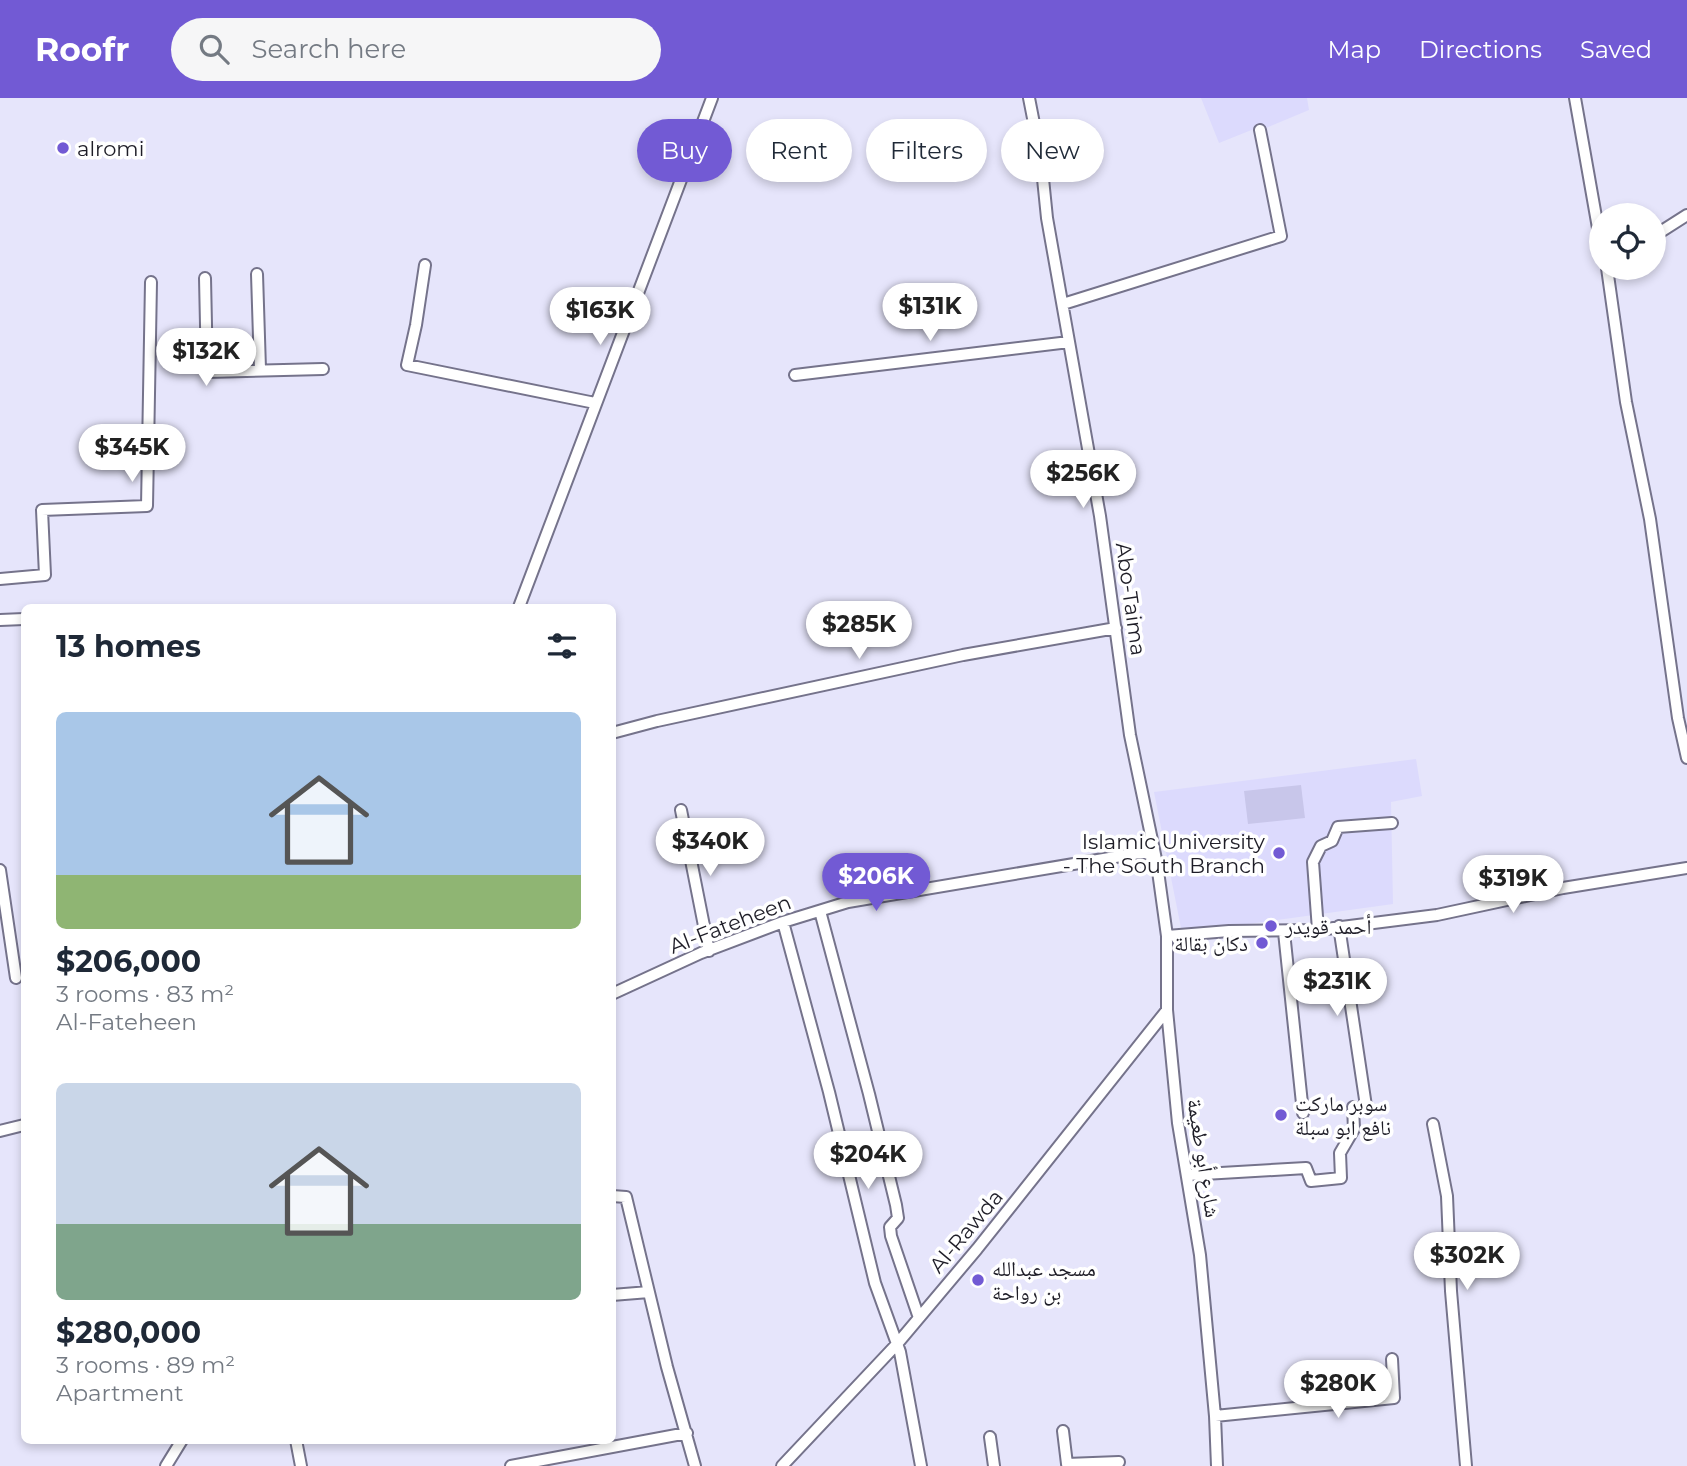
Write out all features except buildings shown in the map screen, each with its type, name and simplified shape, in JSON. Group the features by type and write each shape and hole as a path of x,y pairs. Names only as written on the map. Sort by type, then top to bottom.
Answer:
{"street":[{"path":"520,604 712,98"},
{"name":"Abo-Taima","path":"1029,98 1100,516 1130,735 1154,857"},
{"path":"1575,98 1594,203"},
{"path":"1063,304 1281,236 1260,130"},
{"path":"1666,228 1687,215"},
{"path":"425,265 407,365 595,403"},
{"path":"257,274 260,369"},
{"path":"205,278 207,372 323,369"},
{"path":"1609,280 1626,402 1650,519 1678,718 1687,758"},
{"path":"0,579 45,575 42,510 147,506 151,282"},
{"path":"795,375 1069,342"},
{"path":"0,620 21,619"},
{"path":"616,732 950,657 1116,628"},
{"path":"681,810 709,951"},
{"path":"1318,930 1312,862 1321,846 1332,841 1338,827 1392,823"},
{"name":"Al-Fateheen","path":"616,992 783,922 858,900 1139,853 1154,857"},
{"name":"شارع أبو طعيمة","path":"1154,857 1167,936 1167,1010 1178,1123 1200,1255 1217,1466"},
{"path":"1167,936 1230,931 1318,930 1437,915 1563,888 1687,868"},
{"path":"0,870 16,978"},
{"path":"820,911 896,1205 898,1218 890,1227 891,1236 919,1318"},
{"path":"783,922 829,1092 875,1283 900,1352 921,1466"},
{"path":"1339,926 1366,1106"},
{"path":"1284,932 1303,1113"},
{"name":"Al-Rawda","path":"782,1466 919,1318 1016,1202 1167,1010"},
{"path":"1187,1175 1306,1168 1311,1181 1341,1178 1340,1153 1354,1129 1353,1107"},
{"path":"1433,1124 1447,1196 1451,1292 1466,1466"},
{"path":"0,1130 21,1126"},
{"path":"616,1196 626,1197 667,1367 695,1466"},
{"path":"616,1295 649,1292"},
{"path":"1215,1416 1394,1398 1392,1359"},
{"path":"1063,1431 1067,1464 1119,1461"},
{"path":"511,1466 687,1433"},
{"path":"990,1437 994,1466"},
{"path":"166,1466 180,1444"},
{"path":"297,1444 301,1466"}],"shaded area":[{"path":"1201,98 1307,98 1309,110 1261,130 1259,127 1219,143"},
{"name":"Islamic University - The South Branch","path":"1416,759 1422,796 1391,802 1393,904 1182,933 1154,792"},
{"path":"1301,785 1305,818 1248,824 1244,791"}],"place":[{"name":"alromi","path":"63,148"},
{"name":"Islamic University - The South Branch","path":"1279,853"},
{"name":"أحمد قويدر","path":"1271,926"},
{"name":"دكان بقالة","path":"1262,943"},
{"name":"سوبر ماركت نافع ابو سبلة","path":"1281,1115"},
{"name":"مسجد عبدالله بن رواحة","path":"978,1280"}]}
